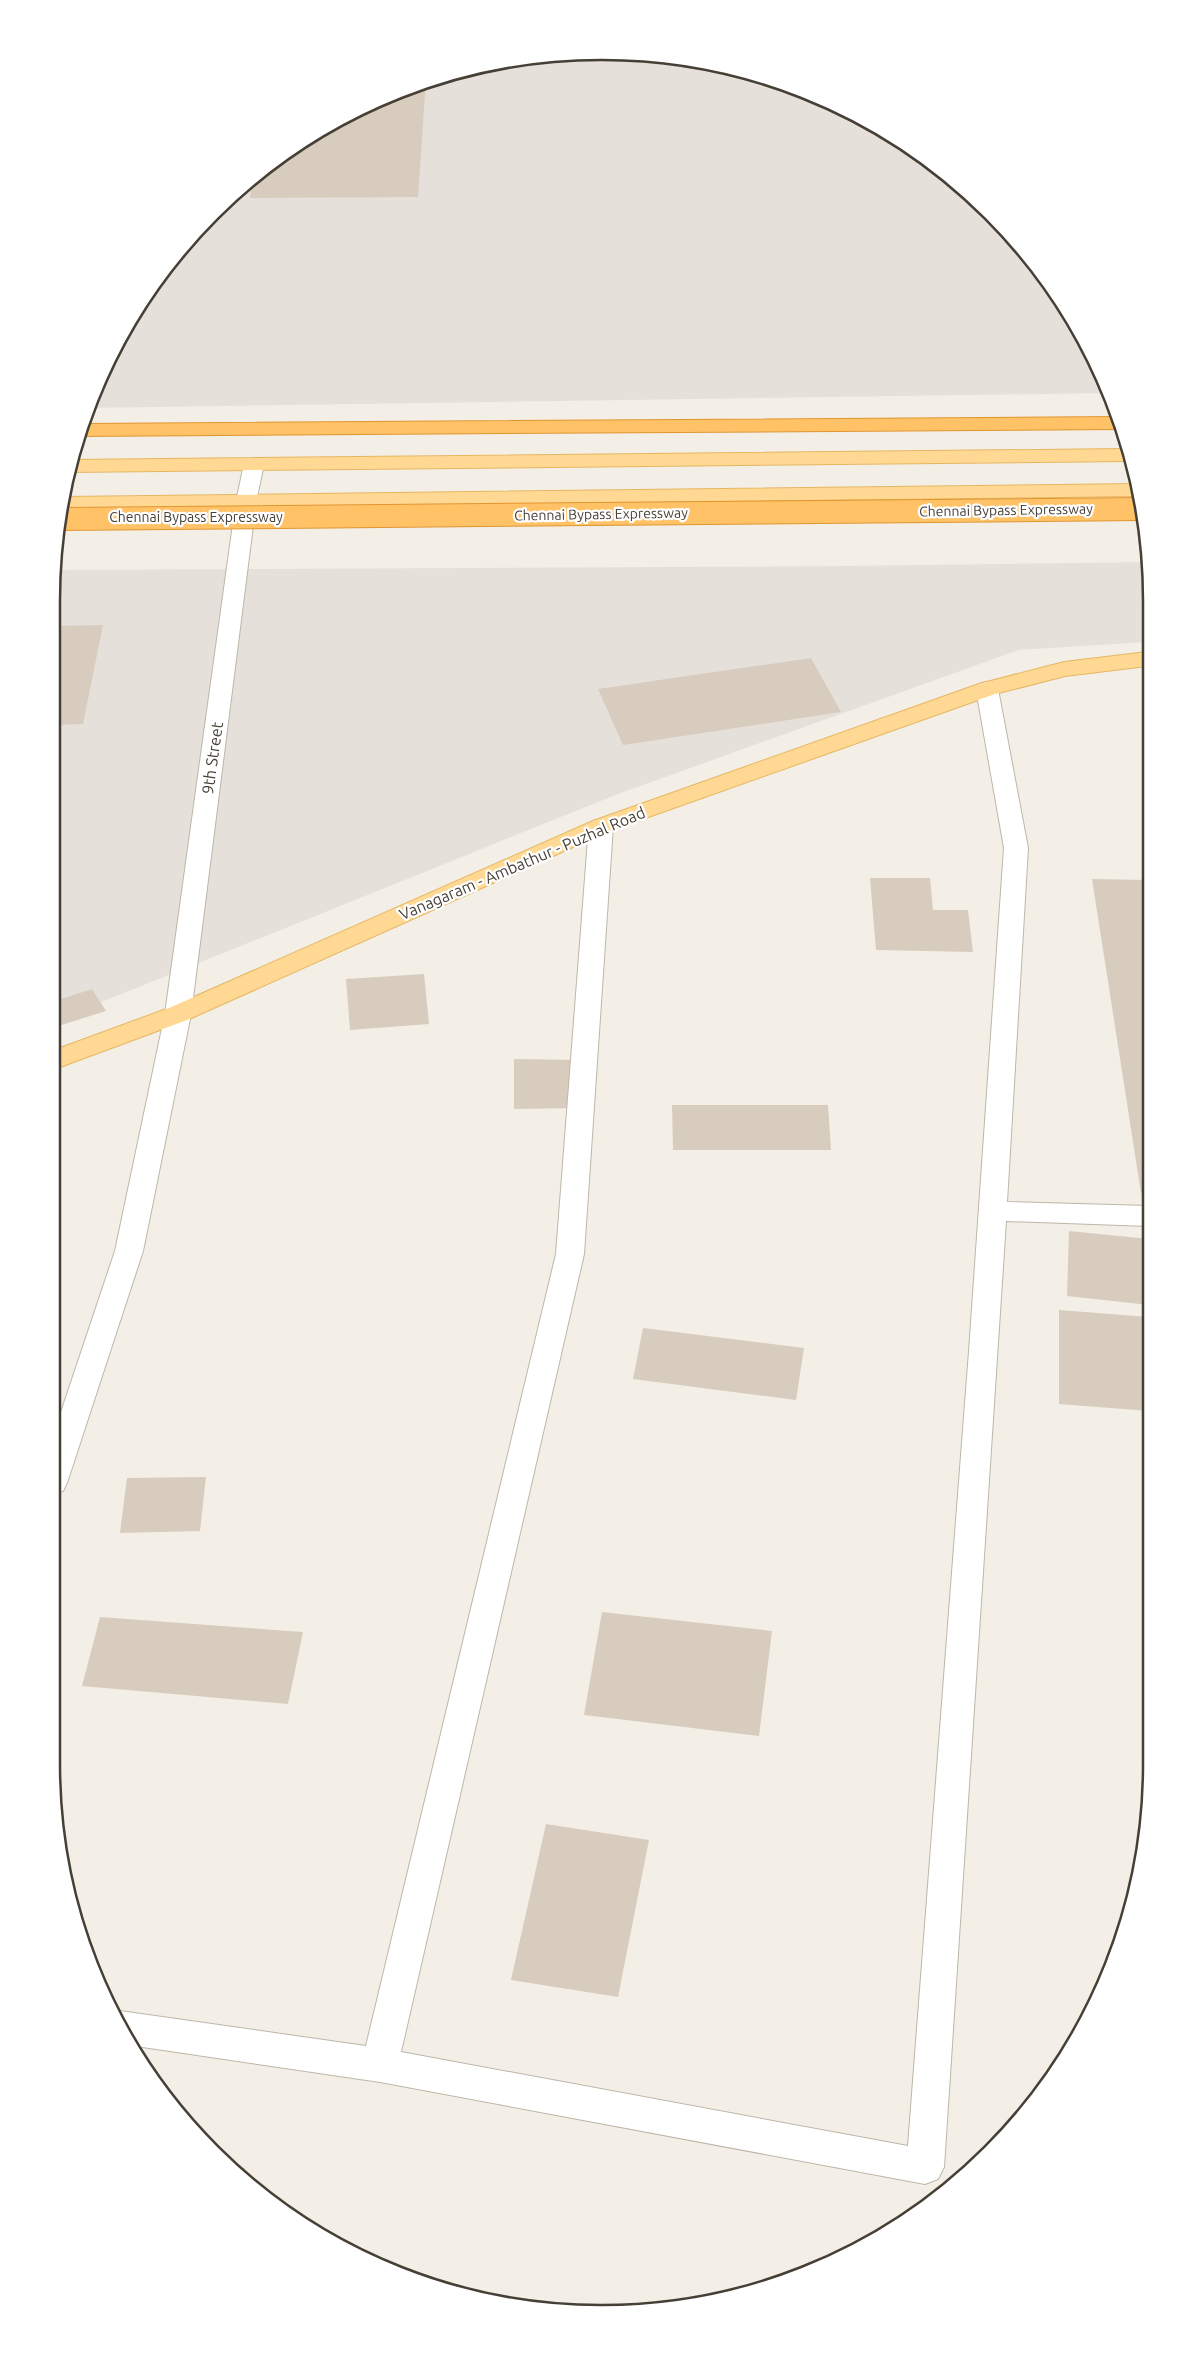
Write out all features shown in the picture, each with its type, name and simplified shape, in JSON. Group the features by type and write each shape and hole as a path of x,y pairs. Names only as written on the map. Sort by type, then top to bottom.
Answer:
{"highway":[{"path":"88,430 1113,423"},
{"name":"Chennai Bypass Expressway","path":"67,518 1135,509"}],"main road":[{"path":"77,466 1123,455"},
{"path":"69,503 1132,490"},
{"name":"Vanagaram - Ambathur - Puzhal Road","path":"60,1058 178,1014 601,826 987,689 1064,669 1143,659"}],"street":[{"name":"9th Street","path":"60,1460 129,1250 178,1014 246,502 254,464"},
{"path":"130,2028 380,2065 925,2167 993,1211 1016,848 987,689"},
{"path":"380,2065 570,1254 601,826"},
{"path":"993,1211 1143,1216"}],"shaded area":[{"path":"602,60 672,65 742,78 809,101 841,116 902,151 959,194 1009,244 1052,301 1087,362 1102,393 96,408 116,362 133,331 151,301 194,244 244,194 301,151 362,116 394,101 461,78 531,65 566,61"},
{"path":"1142,562 1143,642 1019,650 618,794 60,1019 61,570 845,566"}],"building":[{"path":"425,90 418,197 250,198 251,188 301,151 362,116 394,101"},
{"path":"103,625 83,724 60,725 60,626"},
{"path":"811,658 841,712 623,745 598,689"},
{"path":"870,878 930,878 933,910 968,910 973,952 876,950"},
{"path":"1092,879 1143,880 1143,1193 1141,1193"},
{"path":"424,974 429,1024 350,1030 346,979"},
{"path":"92,989 106,1011 60,1025 60,999"},
{"path":"514,1059 580,1060 579,1108 514,1109"},
{"path":"672,1105 828,1105 831,1150 673,1150"},
{"path":"1069,1231 1143,1238 1143,1304 1067,1296"},
{"path":"1059,1310 1143,1317 1143,1411 1059,1404"},
{"path":"643,1328 804,1348 796,1400 633,1379"},
{"path":"206,1477 200,1531 120,1533 127,1478"},
{"path":"602,1612 772,1631 759,1736 584,1715"},
{"path":"100,1617 303,1632 288,1704 82,1686"},
{"path":"546,1824 649,1840 618,1997 511,1980"}]}
